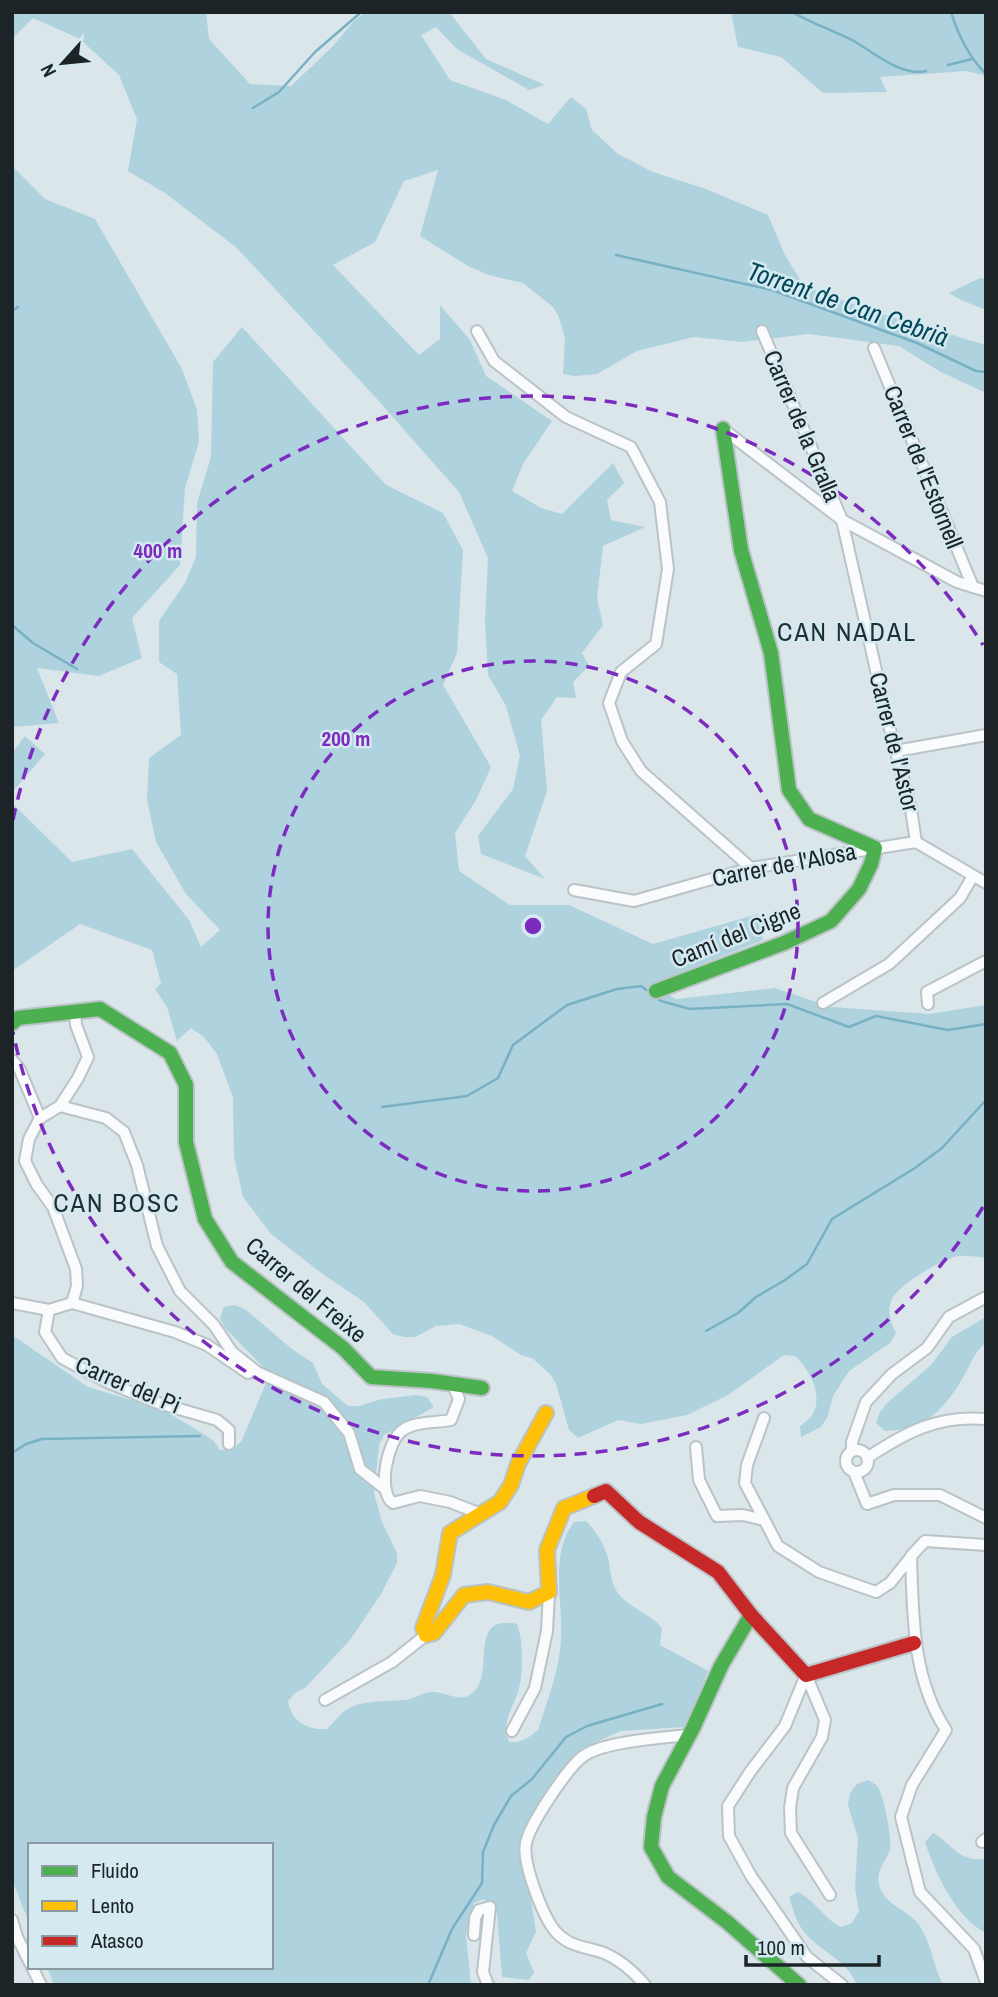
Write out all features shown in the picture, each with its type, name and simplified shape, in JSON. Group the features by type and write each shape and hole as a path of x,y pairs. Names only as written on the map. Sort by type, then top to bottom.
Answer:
{"street":[{"path":"477,331 494,361 566,417 631,447 660,502 668,569 656,644 621,672 608,703 622,741 641,771 751,868"},
{"name":"Carrer de la Gralla","path":"762,331 842,520"},
{"name":"Carrer de l'Estornell","path":"874,348 972,587"},
{"path":"723,429 842,520 957,582 986,591"},
{"path":"723,429 741,550 771,653 789,790 809,819 875,848"},
{"name":"Carrer de l'Astor","path":"842,520 911,808 916,842"},
{"path":"896,751 986,734"},
{"path":"916,842 986,883"},
{"name":"Carrer de l'Alosa","path":"574,890 634,901 751,868 916,842"},
{"name":"Camí del Cigne","path":"656,991 784,943 831,920 859,889 875,848"},
{"path":"823,1003 889,964 952,906 973,876"},
{"path":"928,1004 928,992 986,961"},
{"name":"Carrer del Freixe","path":"12,1023 18,1018 100,1009 170,1053 186,1085 186,1142 205,1219 232,1262 344,1348 370,1377 482,1388"},
{"path":"72,1303 78,1286 76,1269 53,1207 37,1185 25,1161 29,1139 40,1118 60,1106 88,1056 76,1025 75,1012"},
{"path":"12,1060 19,1068 40,1118"},
{"path":"60,1106 106,1118 124,1132 137,1165 157,1246 180,1291 214,1325 232,1352 257,1372 324,1402 349,1433 360,1469 384,1488"},
{"path":"986,1297 949,1317 927,1348 892,1374 866,1402 852,1442 852,1451 846,1462 854,1472 867,1504 894,1494 940,1495 986,1518"},
{"path":"12,1303 48,1310 72,1303 175,1332 207,1345 246,1372 254,1375 257,1372"},
{"name":"Carrer del Pi","path":"48,1310 45,1332 62,1357 107,1382 155,1402 217,1420 229,1430 229,1444"},
{"path":"452,1384 459,1399 451,1420 420,1424 402,1430 390,1446 384,1488 387,1499 393,1503 420,1496 481,1514"},
{"path":"430,1634 423,1628 443,1575 450,1533 460,1524 500,1502 546,1413"},
{"path":"854,1472 866,1467 867,1458 888,1444 932,1422 961,1417 986,1419"},
{"path":"764,1418 747,1465 745,1483 778,1546 819,1572 876,1592 890,1583 925,1541 986,1545"},
{"path":"696,1447 699,1480 717,1516 743,1515 764,1520"},
{"path":"852,1451 860,1451 867,1458"},
{"path":"512,1731 535,1688 547,1631 547,1550 565,1508 606,1491 639,1522 718,1572 751,1615 806,1675 825,1720 821,1737 793,1788 790,1808 791,1833 830,1895"},
{"path":"911,1556 914,1643 934,1712 946,1730 912,1785 901,1817 919,1892 974,1949 986,1982"},
{"path":"325,1700 392,1662 430,1634 464,1595 488,1592 529,1602 549,1592"},
{"path":"751,1615 721,1666 662,1786 654,1817 651,1847 668,1877 727,1922 799,1985"},
{"path":"806,1675 914,1643"},
{"path":"806,1675 785,1727 728,1806 729,1836 751,1876 807,1957 842,1985"},
{"path":"645,1985 626,1964 604,1953 567,1943 554,1929 531,1881 526,1843 545,1805 567,1772 586,1755 625,1743 689,1735"},
{"path":"474,1935 475,1917 479,1910 490,1908 483,1972 488,1985"},
{"path":"12,1920 28,1959"},
{"path":"33,1969 41,1985"}],"shaded area":[{"path":"12,12 206,12 209,39 250,84 291,86 365,12 449,12 486,59 545,85 529,90 457,49 436,27 421,35 450,80 506,100 548,124 571,97 586,109 592,130 618,154 653,172 706,189 768,215 785,255 804,286 878,313 986,345 986,393 939,371 899,346 809,334 742,342 694,337 637,351 597,374 563,374 565,339 559,317 553,307 523,283 489,275 468,266 420,236 438,170 404,181 375,242 333,265 419,355 440,339 440,305 470,340 486,376 552,421 523,464 512,491 541,508 562,514 613,463 624,483 607,500 611,520 645,527 603,546 597,598 603,625 582,653 589,666 573,682 576,698 557,697 541,720 547,791 525,856 545,879 481,854 478,836 513,789 520,756 506,706 488,675 485,622 488,558 459,492 237,248 165,193 128,171 137,119 119,75 80,39 33,18 12,39"},
{"path":"731,12 986,12 986,76 967,71 880,77 887,92 823,93 781,57 738,47"},
{"path":"12,166 45,199 95,219 182,369 197,410 199,442 185,488 180,565 132,618 142,658 99,676 37,668 59,723 12,727"},
{"path":"980,278 986,279 986,310 949,293"},
{"path":"242,327 386,485 443,513 463,550 457,653 443,685 491,767 476,800 455,833 459,871 510,905 569,905 653,944 758,914 763,940 658,981 653,987 676,999 775,988 831,1007 929,1014 986,1005 986,1258 951,1258 931,1267 895,1295 889,1309 896,1333 890,1343 849,1371 833,1396 827,1418 821,1427 801,1437 800,1426 814,1412 816,1394 809,1373 795,1356 784,1355 728,1395 687,1415 641,1424 618,1420 578,1438 569,1430 551,1375 532,1358 521,1355 492,1336 459,1324 436,1326 415,1337 393,1334 364,1302 271,1234 243,1197 234,1157 233,1097 217,1054 204,1037 191,1028 177,1041 167,1007 155,989 161,983 152,950 80,924 12,971 12,803 72,862 132,849 189,920 201,947 220,930 186,894 156,842 147,800 149,758 181,735 177,674 159,662 159,621 185,583 196,557 197,503 211,457 213,362"},
{"path":"25,736 45,754 14,790 12,753"},
{"path":"235,1305 246,1310 313,1363 322,1384 348,1406 416,1395 427,1397 434,1407 384,1435 379,1445 374,1493 382,1522 397,1553 397,1563 381,1594 350,1640 305,1688 295,1693 288,1701 292,1714 301,1723 313,1728 327,1729 342,1713 364,1703 405,1700 431,1692 468,1696 477,1688 482,1677 486,1638 491,1628 501,1623 517,1624 521,1645 521,1678 506,1726 509,1742 521,1741 538,1730 559,1660 559,1567 566,1536 574,1522 586,1521 596,1533 606,1553 616,1590 626,1601 662,1628 660,1645 708,1671 685,1727 621,1731 581,1749 543,1799 522,1841 536,1932 526,1953 534,1972 529,1980 502,1977 497,1913 484,1899 474,1903 466,1935 471,1985 54,1985 48,1969 273,1969 273,1843 28,1843 28,1920 12,1880 12,1335 88,1387 164,1410 213,1440 220,1450 232,1449 241,1442 270,1374 225,1328 220,1318 224,1307"},
{"path":"986,1317 986,1343 942,1407 923,1421 899,1430 885,1431 876,1423 887,1403 931,1365 952,1337"},
{"path":"868,1780 880,1791 890,1836 890,1849 879,1874 879,1884 886,1897 919,1925 943,1985 857,1985 847,1969 811,1940 795,1916 789,1897 798,1892 841,1927 852,1923 859,1911 855,1888 858,1838 848,1805 850,1793 857,1784"},
{"path":"933,1833 968,1858 986,1859 986,1933 965,1917 948,1894 925,1842"}],"waterway":[{"path":"792,12 852,40 897,67 916,72 926,71"},
{"path":"951,12 965,45 986,74"},
{"path":"253,108 279,92 315,52 359,14"},
{"path":"948,65 972,59"},
{"name":"Torrent de Can Cebrià","path":"616,255 772,290 917,343 976,371 986,372"},
{"path":"12,311 18,307"},
{"path":"12,625 33,643 77,669"},
{"path":"382,1107 467,1096 498,1078 513,1045 567,1005 617,989 641,986 661,1001 690,1009 787,1004 849,1027 876,1016 948,1030 986,1024"},
{"path":"706,1331 738,1313 756,1297 807,1264 832,1219 915,1168 942,1148 986,1100"},
{"path":"12,1453 26,1444 42,1439 200,1436"},
{"path":"428,1985 452,1929 482,1883 483,1852 494,1825 511,1796 532,1779 566,1737 587,1726 662,1704"}],"traffic: fast":[{"path":"656,991 784,943 831,921 859,889 875,848 809,819 789,790 771,653 741,550 723,429"},
{"path":"12,1023 18,1018 100,1009 170,1053 186,1085 186,1142 205,1219 232,1262 343,1348 371,1377 482,1388"},
{"path":"751,1615 721,1666 693,1728 662,1786 654,1817 651,1847 668,1877 727,1922 799,1985"}],"traffic: slow":[{"path":"546,1413 500,1502 450,1533 443,1575 423,1628 426,1635 434,1633 464,1595 488,1592 529,1602 549,1592 547,1550 564,1508 594,1496"}],"traffic: jam":[{"path":"594,1496 606,1491 639,1522 718,1572 751,1615 806,1675 914,1643"}],"district":[{"name":"CAN NADAL","path":"847,632"},
{"name":"CAN BOSC","path":"117,1203"}]}
